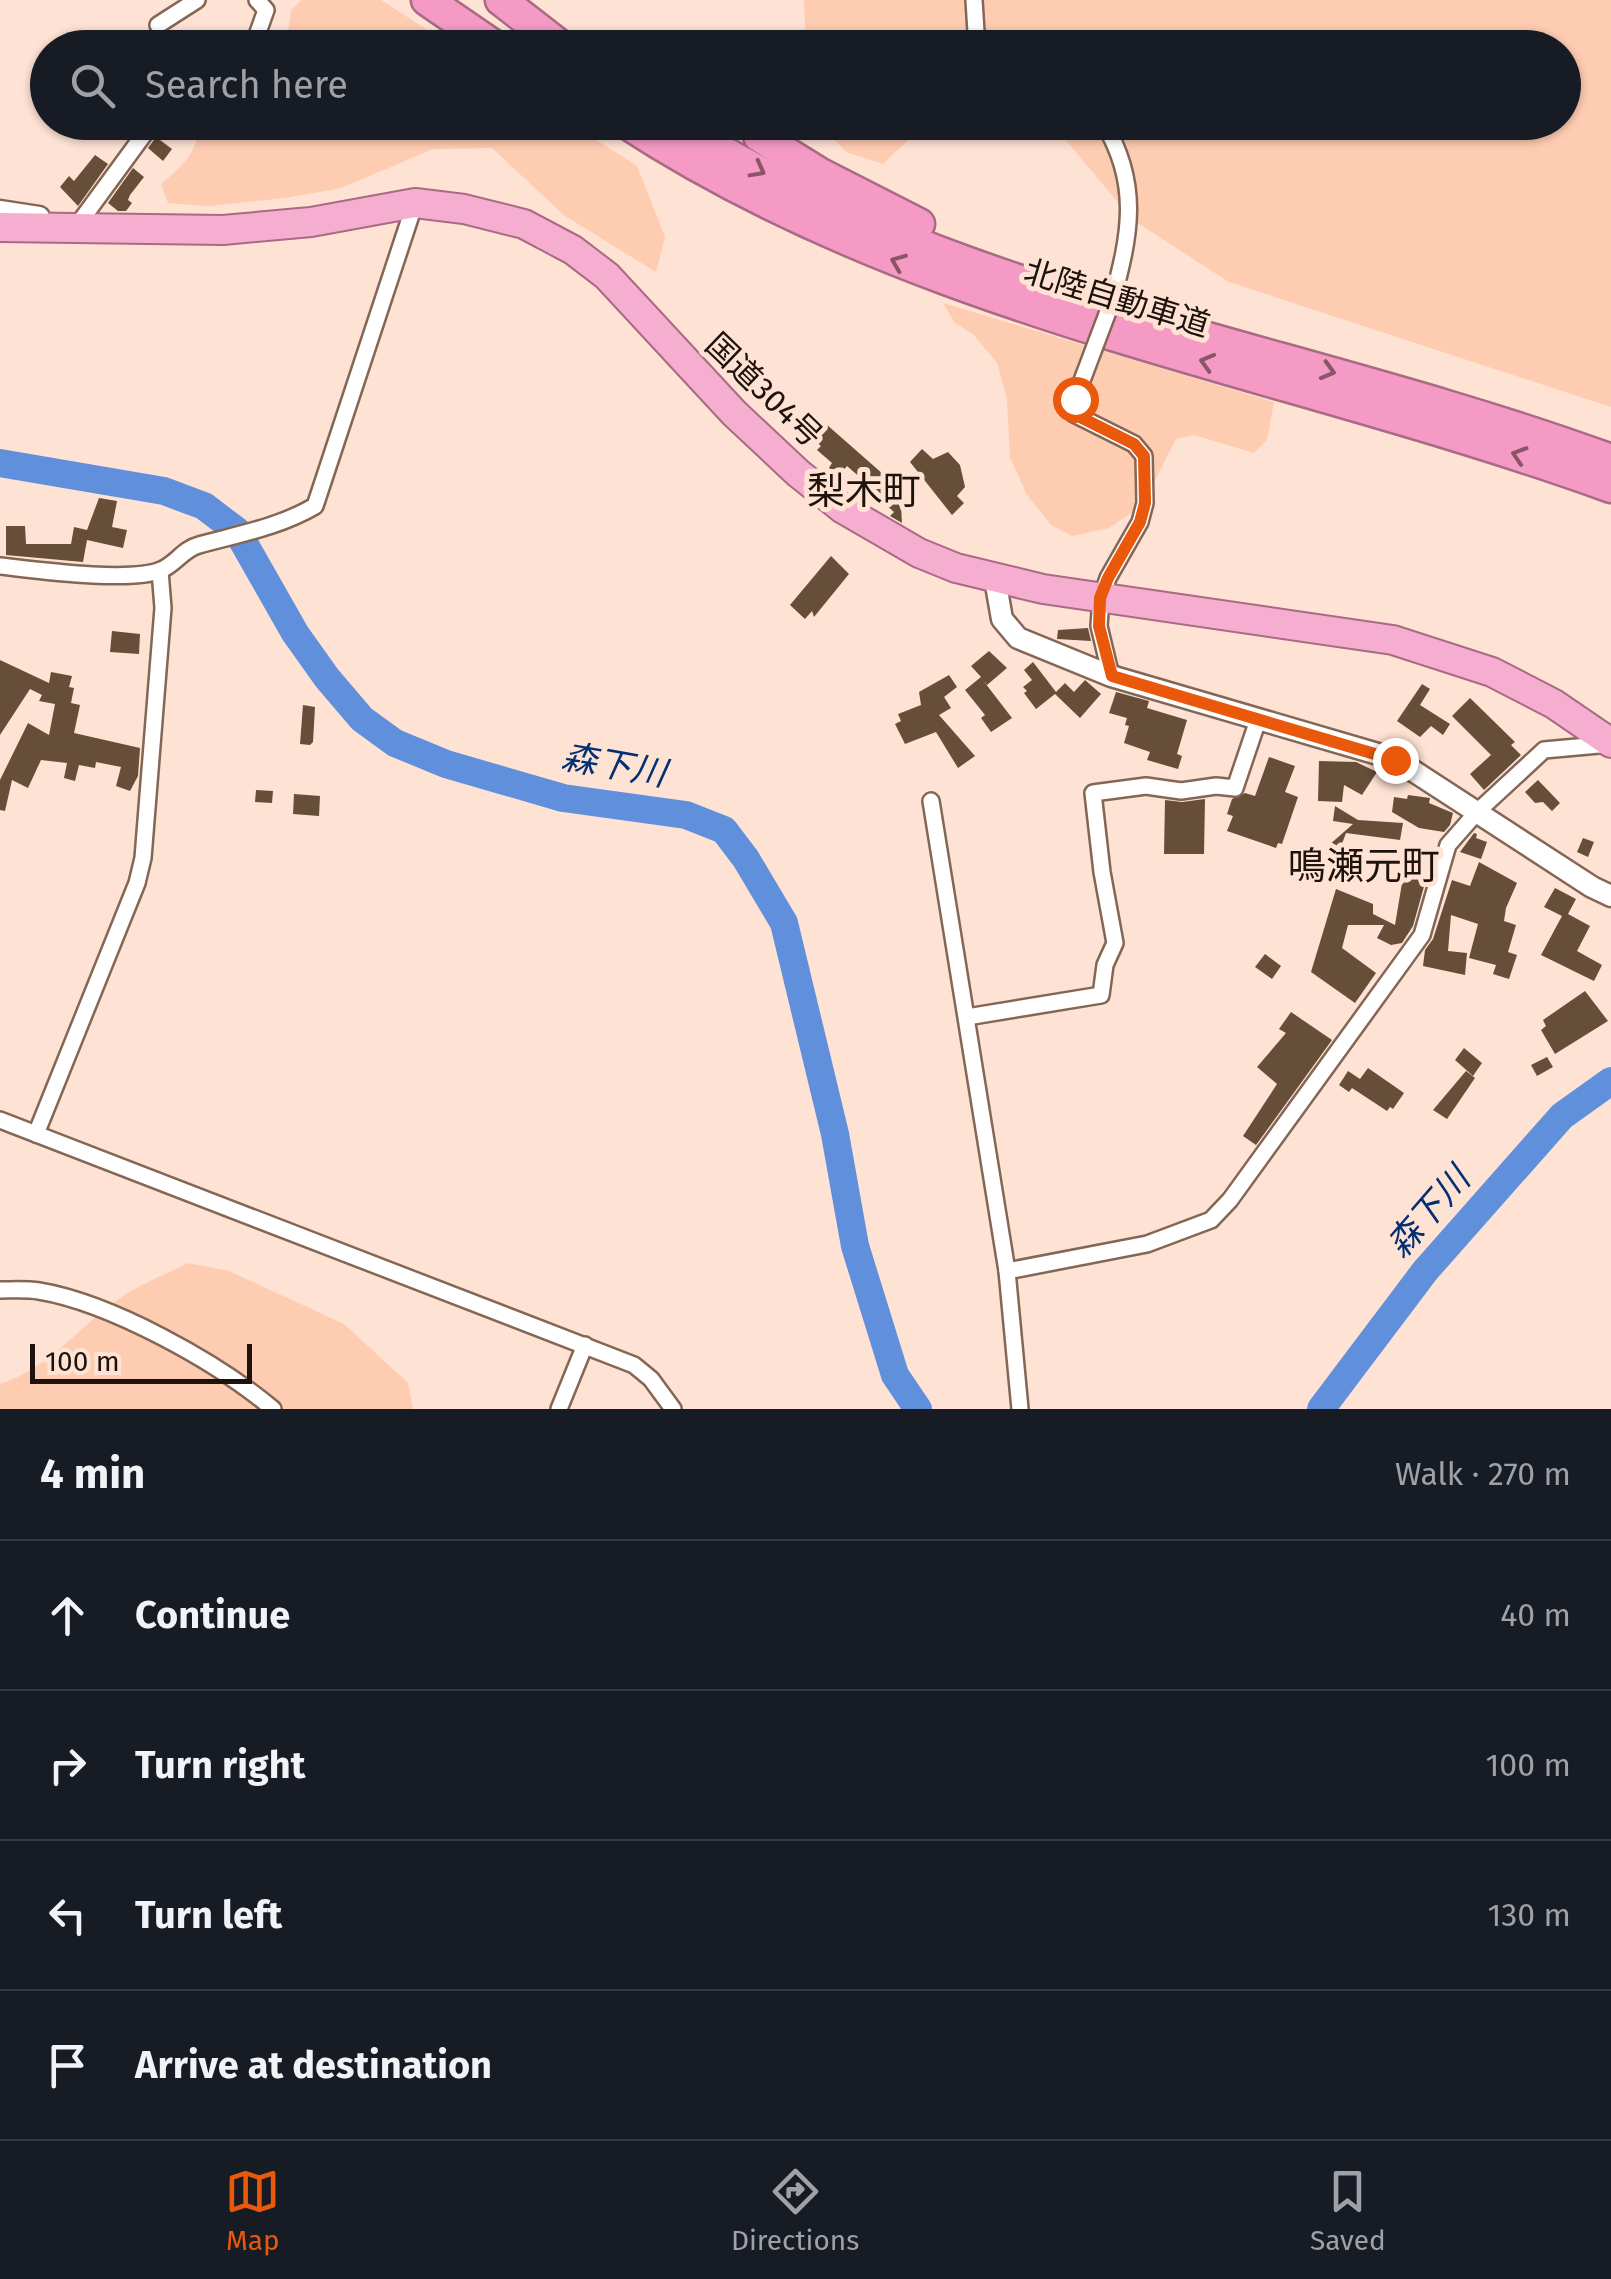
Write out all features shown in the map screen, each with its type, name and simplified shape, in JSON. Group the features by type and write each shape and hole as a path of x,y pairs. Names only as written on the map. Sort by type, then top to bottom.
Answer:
{"highway":[{"path":"427,0 471,30"},
{"path":"460,0 498,30"},
{"path":"501,0 540,30"},
{"name":"北陸自動車道","path":"655,140 752,196 828,233 994,297 1484,444 1611,487"},
{"name":"北陸自動車道","path":"705,140 837,210 918,243 1132,316 1492,419 1611,460"},
{"path":"765,140 819,173 930,230 1059,284 1260,351"},
{"name":"国道304号","path":"0,227 223,230 311,222 414,203 464,209 524,224 572,250 607,276 734,413 843,509 919,553 995,579 1393,640 1476,666 1522,686 1611,744"}],"street":[{"path":"158,25 197,0"},
{"path":"258,0 266,10 259,30"},
{"path":"974,0 976,30"},
{"path":"79,223 140,140"},
{"path":"1112,140 1128,183 1126,252 1112,302 1075,399 1074,414 1134,444 1144,456 1145,503 1140,522 1100,598 1099,626 1112,676"},
{"path":"0,566 66,574 160,571 188,548 290,521 315,506 414,203"},
{"path":"0,212 165,231"},
{"path":"36,1134 137,883 164,608 160,571"},
{"path":"995,579 1002,618 1018,638 1112,676 1395,760 1592,888 1611,896"},
{"path":"968,1017 1101,994 1106,965 1116,944 1102,872 1094,793 1146,786 1180,791 1216,786 1235,788 1258,720"},
{"path":"1007,1271 1148,1244 1211,1220 1230,1200 1422,935 1448,844 1544,750 1611,744"},
{"path":"931,801 1007,1271 1020,1409"},
{"path":"0,1120 634,1364 674,1409"},
{"path":"0,1290 36,1291 73,1299 124,1320 226,1373 273,1409"},
{"path":"559,1409 585,1345"}],"shaded area":[{"path":"302,0 381,0 428,30 288,30 291,10"},
{"path":"804,0 1611,0 1611,407 1229,282 1133,220 1066,140 1581,140 1581,30 805,30"},
{"path":"596,140 637,166 665,237 656,272 565,216 492,148 433,149 341,188 286,198 209,206 168,203 161,184 188,158 196,143"},
{"path":"835,140 908,140 883,164 846,152"},
{"path":"943,303 1274,402 1267,440 1254,453 1194,435 1176,439 1142,506 1109,528 1072,536 1051,525 1027,495 1010,457 1007,399 997,363 973,334 955,323"},
{"path":"188,1263 229,1271 344,1324 408,1383 413,1409 0,1409 0,1384 50,1357 123,1296"}],"building":[{"path":"154,140 160,140 172,149 163,161 148,148"},
{"path":"95,155 108,164 78,206 60,187 69,176 74,181"},
{"path":"133,168 144,177 130,195 128,200 132,203 126,211 118,211 108,203"},
{"path":"826,424 900,489 902,523 890,516 894,512 884,503 886,500 847,466 839,476 829,468 832,463 817,450 821,446 813,439"},
{"path":"922,449 933,459 948,452 960,465 965,487 957,496 964,503 952,515 910,462"},
{"path":"99,498 117,501 112,527 127,530 123,548 87,540 83,562 6,555 6,526 25,526 26,544 71,544 74,527 87,530"},
{"path":"831,556 849,574 814,617 812,611 805,619 790,605"},
{"path":"1088,628 1091,641 1057,639 1058,630"},
{"path":"112,631 140,634 139,654 110,652"},
{"path":"989,651 1007,668 987,685 982,679 1012,718 991,732 981,718 985,715 965,690 981,677 971,666"},
{"path":"0,660 49,683 51,672 72,676 71,703 80,705 74,733 140,748 138,776 130,791 116,786 121,767 96,762 95,768 79,765 75,781 64,778 67,763 41,760 28,788 12,780 5,811 0,810 0,780 28,723 49,735 55,704 39,701 42,695 30,689 0,735"},
{"path":"1033,662 1056,692 1065,683 1074,692 1085,680 1101,694 1080,718 1055,694 1036,709 1023,687 1032,680 1024,670"},
{"path":"949,675 957,687 944,697 951,708 939,715 975,756 958,768 936,732 905,744 895,724 901,721 898,714 921,705 919,692"},
{"path":"1422,684 1430,689 1420,705 1450,724 1443,735 1431,726 1420,737 1397,721"},
{"path":"1116,692 1149,701 1147,708 1187,720 1177,754 1182,756 1178,769 1147,760 1150,752 1124,743 1127,718 1109,713"},
{"path":"1470,698 1515,742 1511,745 1521,755 1484,790 1470,774 1491,755 1452,716"},
{"path":"303,705 315,707 310,745 300,744"},
{"path":"1269,757 1295,766 1285,792 1298,797 1282,844 1278,843 1276,848 1227,831 1233,816 1227,814 1232,799 1245,793 1255,796"},
{"path":"1319,761 1356,762 1377,772 1362,795 1344,785 1342,802 1318,801"},
{"path":"1538,780 1560,803 1552,811 1543,802 1535,803 1525,792"},
{"path":"256,790 273,791 272,803 255,802"},
{"path":"294,794 320,796 319,816 293,814"},
{"path":"1408,795 1430,798 1429,803 1453,813 1444,832 1419,828 1392,812 1394,797 1407,799"},
{"path":"1205,799 1204,854 1164,854 1165,800"},
{"path":"1335,806 1358,820 1403,823 1400,840 1346,833 1337,857 1308,867 1304,853 1328,846 1353,824 1333,821"},
{"path":"1474,833 1487,842 1481,859 1460,852"},
{"path":"1583,838 1594,842 1588,857 1577,852"},
{"path":"1407,853 1425,856 1422,871 1428,872 1413,926 1402,943 1391,945 1377,938 1384,925 1348,925 1342,948 1376,973 1355,1003 1311,972 1336,889 1373,904 1373,914 1395,925"},
{"path":"1479,862 1517,883 1504,921 1516,925 1508,952 1517,955 1509,979 1493,974 1496,965 1469,958 1478,924 1451,915 1448,951 1467,953 1465,975 1423,966 1425,950 1433,939 1452,880 1470,886"},
{"path":"1555,888 1576,899 1568,914 1590,926 1577,951 1602,965 1594,981 1541,955 1562,916 1544,907"},
{"path":"1265,954 1281,966 1272,979 1255,967"},
{"path":"1585,991 1608,1021 1555,1054 1541,1030 1546,1026 1543,1020"},
{"path":"1291,1012 1332,1040 1256,1145 1243,1136 1277,1084 1257,1067 1286,1033 1279,1029"},
{"path":"1464,1048 1482,1063 1473,1076 1455,1060"},
{"path":"1547,1057 1553,1067 1537,1076 1531,1065"},
{"path":"1368,1068 1404,1093 1393,1109 1387,1111 1352,1088 1349,1092 1339,1085 1348,1071 1360,1079"},
{"path":"1466,1071 1475,1078 1447,1119 1433,1110"}],"waterway":[{"name":"森下川","path":"0,463 164,491 204,506 237,531 295,633 327,678 362,719 395,743 446,764 563,798 686,815 724,830 784,923 835,1134 855,1246 895,1375 918,1409"},
{"name":"森下川","path":"1321,1409 1425,1271 1562,1116 1611,1081"}],"district":[{"name":"梨木町","path":"864,491"},
{"name":"鳴瀬元町","path":"1364,866"}],"route":[{"path":"1075,399 1074,414 1134,444 1144,456 1145,503 1140,522 1100,598 1099,626 1112,676 1372,750 1395,760"}]}
